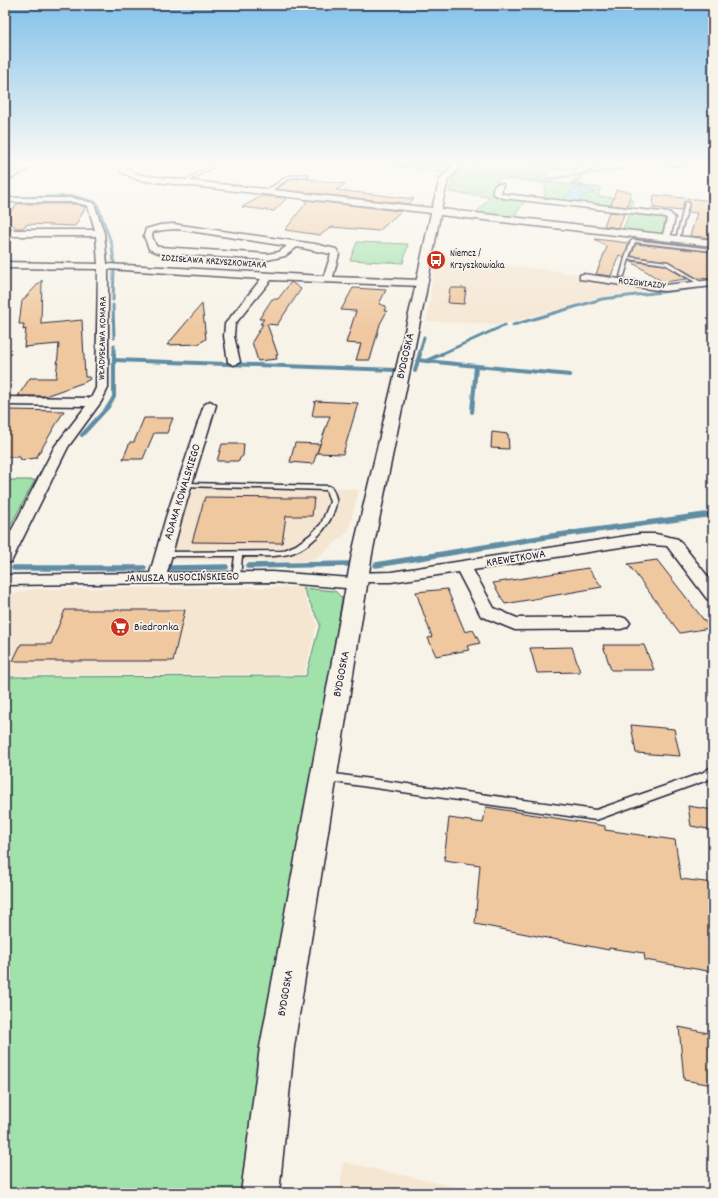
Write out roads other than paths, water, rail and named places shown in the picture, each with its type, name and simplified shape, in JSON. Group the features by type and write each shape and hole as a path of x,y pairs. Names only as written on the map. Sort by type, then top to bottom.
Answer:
{"street":[{"name":"WŁADYSŁAWA KOMARA","path":"5,558 62,446 95,402 102,388 104,267 100,233 96,220"},
{"name":"BYDGOSKA","path":"260,1193 277,1047 322,776 374,494 422,283 433,220"},
{"path":"511,220 713,243"},
{"path":"666,238 671,220"},
{"path":"295,244 282,254 258,257 158,250 152,247 148,236 149,231 155,228 172,226 323,248 333,251 335,254 328,278"},
{"path":"5,233 100,233"},
{"name":"ZDZISŁAWA KRZYSZKOWIAKA","path":"5,265 104,267 268,277 328,278 422,283"},
{"path":"234,362 229,336 230,324 268,277"},
{"name":"ROZGWIAZDY","path":"583,277 664,288 713,283"},
{"path":"5,401 95,402"},
{"name":"ADAMA KOWALSKIEGO","path":"157,578 184,485 210,405"},
{"name":"KREWETKOWA","path":"359,580 464,567 640,539 656,538 672,542 713,595"},
{"path":"464,567 487,612 515,624 620,623"},
{"name":"JANUSZA KUSOCIŃSKIEGO","path":"5,580 302,578 359,580"}],"lane":[{"path":"677,239 682,220"},
{"path":"622,276 633,241 713,250"},
{"name":"ROZGWIAZDY","path":"627,258 666,263 702,284"},
{"path":"164,554 283,553 299,547 313,537 324,525 333,502 328,488 184,485"},
{"path":"236,578 239,553"},
{"path":"322,776 596,816 706,776 713,770"}],"waterway":[{"path":"103,220 113,248"},
{"path":"112,247 114,262"},
{"path":"113,300 114,271"},
{"path":"513,325 602,299 713,286"},
{"path":"113,305 114,338"},
{"path":"439,355 505,325"},
{"path":"419,355 424,337"},
{"path":"114,345 114,360"},
{"path":"418,360 420,354"},
{"path":"426,361 442,354"},
{"path":"82,435 108,407 114,397 114,360"},
{"path":"114,360 396,370"},
{"path":"415,371 418,360"},
{"path":"418,360 426,361"},
{"path":"426,361 570,375"},
{"path":"472,412 476,366"},
{"path":"376,565 552,536 713,514"},
{"path":"248,566 348,564"},
{"path":"171,568 226,567"},
{"path":"14,568 144,568"}],"place":[{"name":"Niemcz / Krzyszkowiaka","path":"436,260"},
{"name":"Biedronka","path":"120,627"}]}
